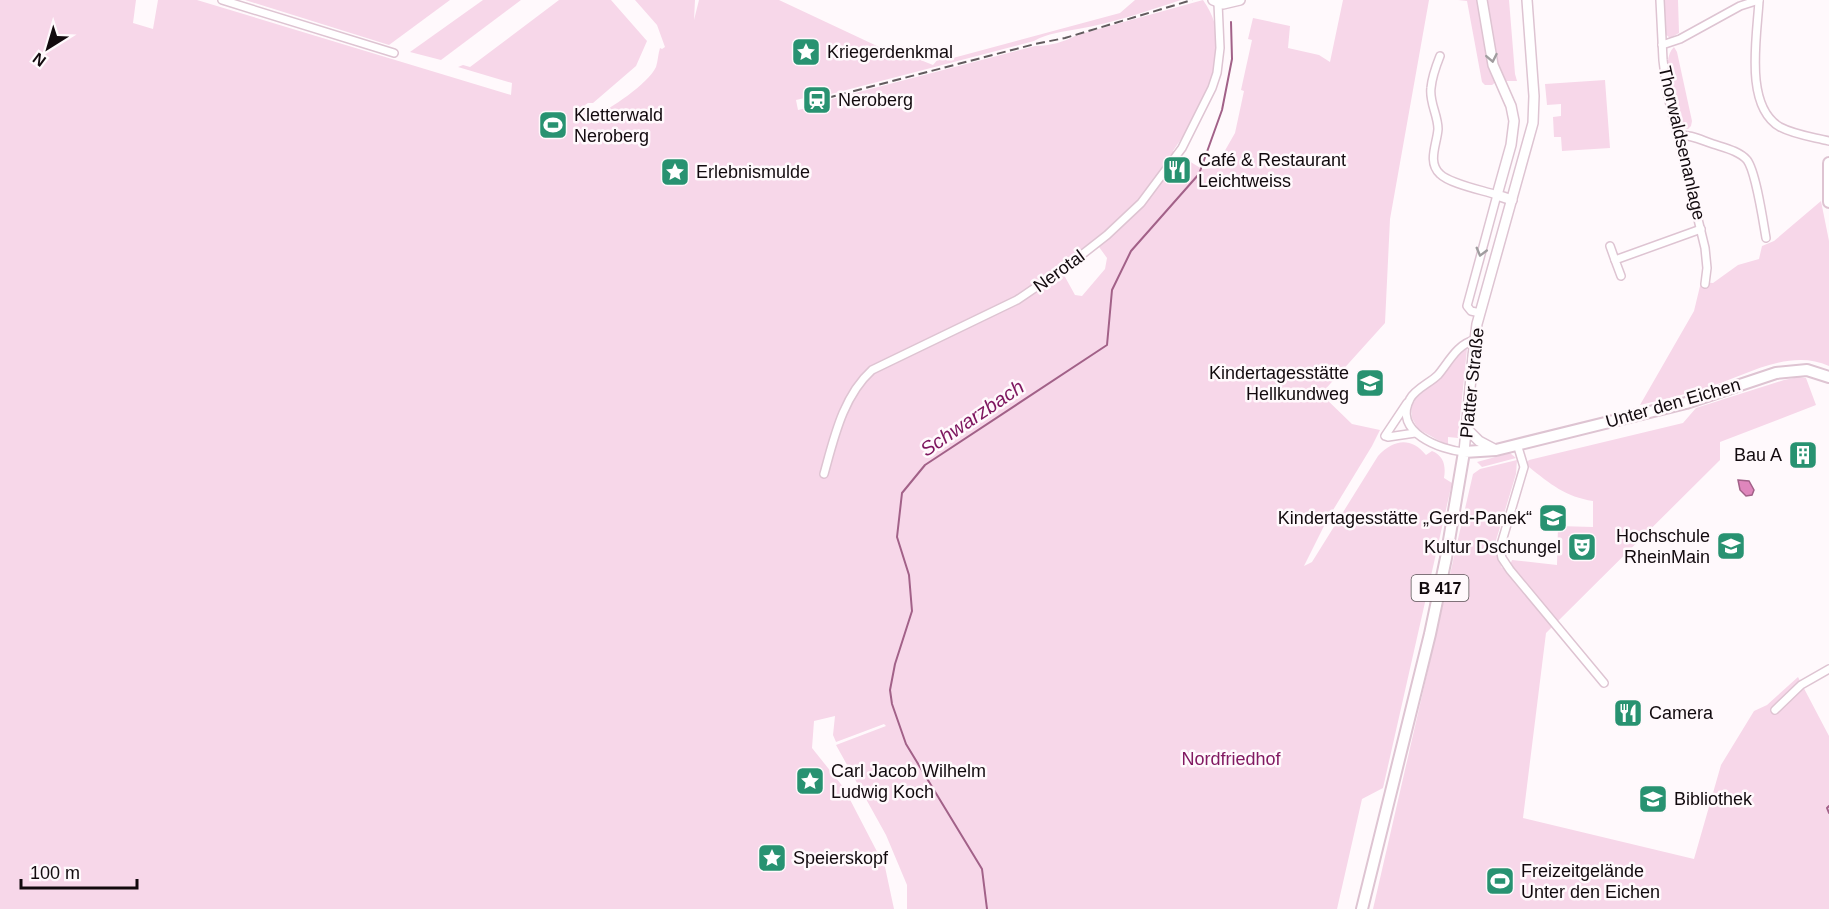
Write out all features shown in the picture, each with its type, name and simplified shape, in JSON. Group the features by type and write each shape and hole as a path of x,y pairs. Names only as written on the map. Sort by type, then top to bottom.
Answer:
{"main road":[{"name":"Nerotal","path":"1215,2 1227,4 1240,0"},
{"path":"1482,0 1493,65 1511,106 1514,121 1511,145 1497,195 1512,200"},
{"name":"Platter Straße","path":"1464,452 1475,340 1480,314 1531,136 1534,114 1527,0"},
{"path":"1829,163 1829,202"},
{"name":"Unter den Eichen","path":"1464,452 1496,450 1686,403 1776,373 1807,370 1829,377"},
{"path":"1466,428 1479,441 1496,450"},
{"name":"B 417","path":"1362,909 1430,634 1464,452"}],"street":[{"path":"222,0 394,53"},
{"name":"Thorwaldsenanlage","path":"1660,0 1665,82 1701,229 1707,260 1706,284"},
{"path":"1662,45 1680,39 1740,6 1759,1 1756,84 1758,99 1774,122 1785,129 1829,141"},
{"name":"Nerotal","path":"824,474 839,423 849,399 856,387 872,370 1017,300 1070,264 1107,235 1141,203 1182,148 1212,88 1217,73 1220,48 1215,2"},
{"path":"1440,56 1432,77 1430,91 1438,128 1433,158 1435,168 1446,178 1497,195"},
{"path":"1677,135 1686,135 1720,146 1746,159 1752,171 1766,238"},
{"name":"Platter Straße","path":"1480,314 1471,311 1467,306 1497,195"},
{"path":"1615,260 1701,229"},
{"path":"1610,246 1621,276"},
{"path":"1415,433 1385,436 1413,395 1438,374 1461,346 1475,340"},
{"path":"1409,401 1407,419 1415,433 1443,447 1464,452"},
{"path":"1517,444 1524,467 1501,541 1501,555 1510,570 1604,683"},
{"path":"1775,710 1801,685 1829,669"}],"green space":[{"name":"Nordfriedhof","path":"0,0 136,0 133,23 153,29 158,0 197,0 511,95 512,83 458,67 463,65 470,67 559,0 611,0 647,41 636,66 593,103 585,105 593,117 618,102 645,81 656,67 660,48 665,47 657,25 635,0 695,0 694,20 699,0 779,0 877,46 921,47 918,59 933,65 939,58 953,58 1120,13 1135,0 1181,0 1104,23 1050,34 1034,41 831,94 826,93 796,100 798,110 1035,46 1057,43 1077,35 1203,0 1213,19 1217,38 1217,58 1205,98 1173,151 1202,169 1215,168 1235,133 1244,91 1241,90 1252,40 1248,39 1253,18 1290,26 1288,48 1319,55 1330,62 1343,0 1429,0 1390,219 1385,323 1321,394 1352,424 1380,430 1327,520 1304,566 1312,562 1378,456 1390,446 1402,442 1414,445 1426,455 1432,451 1436,453 1443,462 1444,478 1452,483 1383,788 1362,799 1337,909 907,909 907,885 886,835 836,745 886,726 884,724 836,742 833,735 835,716 814,721 812,748 844,788 885,867 894,909 0,909","holes":["1094,240 1107,258 1105,269 1082,296 1075,295 1059,266"]},
{"path":"245,0 450,0 389,45"},
{"path":"483,0 521,0 441,60 410,52"},
{"path":"1458,0 1479,0 1496,82 1492,85 1485,85 1482,82 1467,1"},
{"path":"1486,0 1509,0 1517,81 1502,81 1492,54"},
{"path":"1664,0 1678,0 1679,33 1670,38 1665,34"},
{"path":"1674,47 1692,121 1688,129 1678,124 1669,84 1668,62"},
{"path":"1605,80 1610,148 1562,151 1561,137 1554,137 1553,117 1561,116 1561,104 1547,105 1545,84"},
{"path":"1821,201 1829,241 1829,366 1813,361 1781,362 1703,389 1640,405 1694,311 1701,282 1713,283 1738,265 1759,259 1762,246 1774,241"},
{"path":"1467,349 1458,438 1448,437 1448,444 1445,444 1418,429 1412,418 1411,407 1417,397 1437,380 1458,354"},
{"path":"1799,377 1806,378 1816,405 1720,442 1720,460 1546,633 1523,818 1694,859 1721,765 1754,711 1767,705 1798,677 1829,736 1829,909 1373,909 1473,474 1480,469 1517,460 1516,474 1494,547 1502,568 1510,565 1512,560 1557,565 1558,526 1593,527 1593,501 1566,493 1551,484 1529,467 1527,462 1529,460 1683,423 1696,408"},
{"path":"1510,453 1516,458 1482,467 1477,462"}],"shaded area":[{"path":"1738,480 1749,481 1754,490 1752,495 1746,496 1740,490"}],"waterway":[{"name":"Schwarzbach","path":"987,909 982,869 906,744 892,704 890,690 895,664 912,611 909,575 897,537 902,493 925,465 1107,345 1112,290 1131,251 1199,174 1222,110 1232,59 1231,22"},
{"path":"1829,806 1827,808 1829,813"}],"railway":[{"path":"827,98 1065,38 1192,0"}],"place":[{"name":"Kriegerdenkmal","path":"806,52"},
{"name":"Neroberg","path":"817,100"},
{"name":"Kletterwald Neroberg","path":"553,125"},
{"name":"Café & Restaurant Leichtweiss","path":"1177,170"},
{"name":"Erlebnismulde","path":"675,172"},
{"name":"Kindertagesstätte Hellkundweg","path":"1370,383"},
{"name":"Bau A","path":"1803,455"},
{"name":"Kindertagesstätte „Gerd-Panek“","path":"1553,518"},
{"name":"Hochschule RheinMain","path":"1731,546"},
{"name":"Kultur Dschungel","path":"1582,547"},
{"name":"Camera","path":"1628,713"},
{"name":"Carl Jacob Wilhelm Ludwig Koch","path":"810,781"},
{"name":"Bibliothek","path":"1653,799"},
{"name":"Speierskopf","path":"772,858"},
{"name":"Freizeitgelände Unter den Eichen","path":"1500,881"}]}
